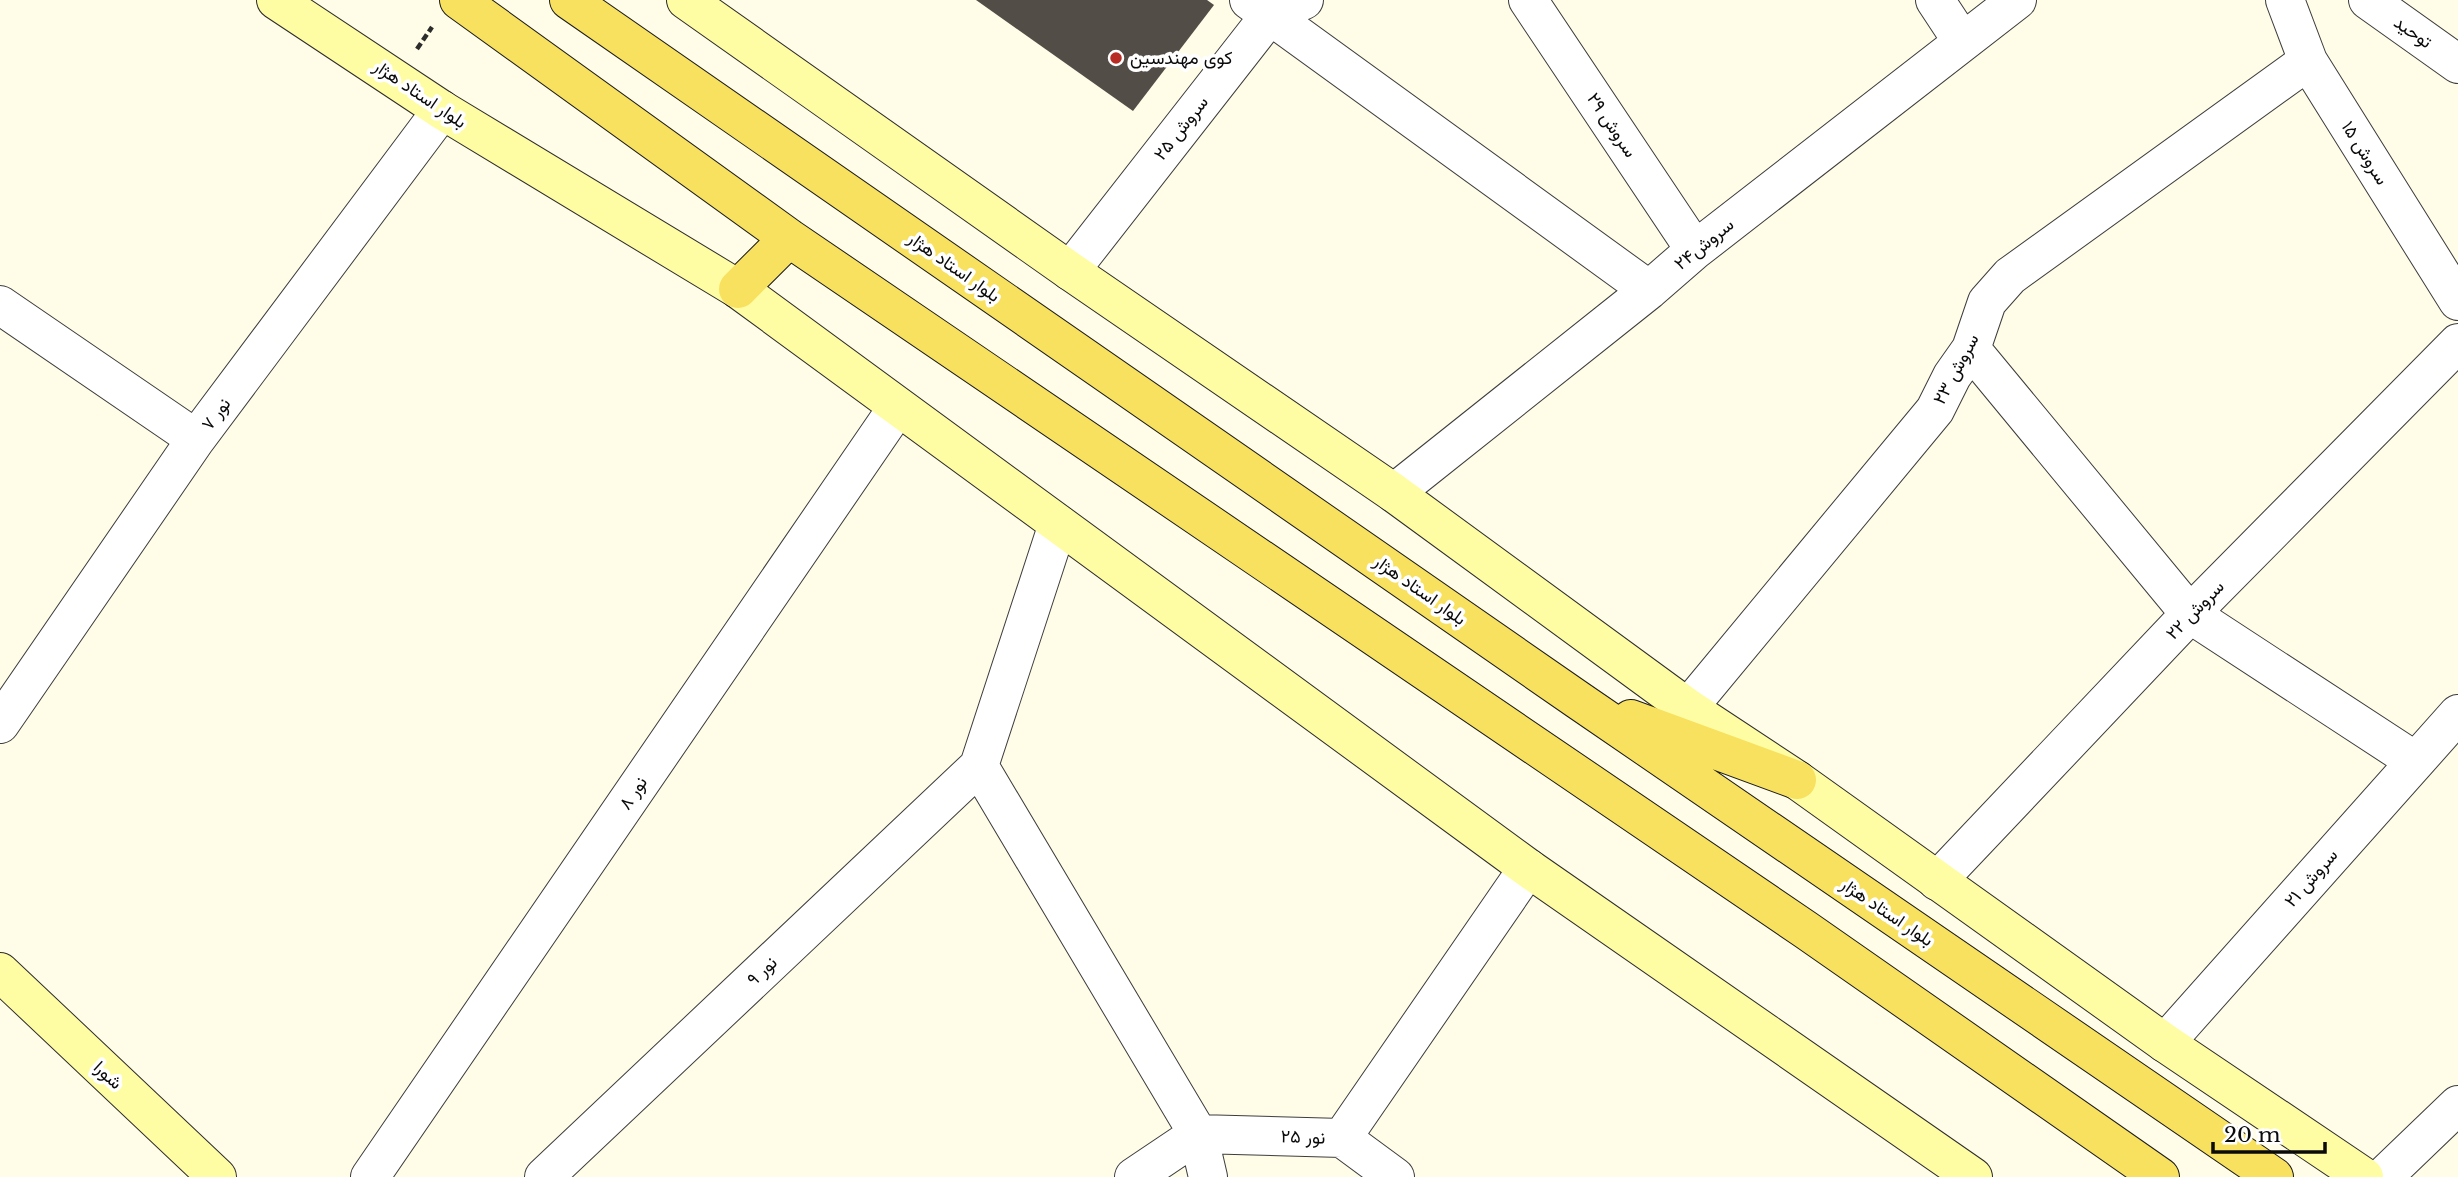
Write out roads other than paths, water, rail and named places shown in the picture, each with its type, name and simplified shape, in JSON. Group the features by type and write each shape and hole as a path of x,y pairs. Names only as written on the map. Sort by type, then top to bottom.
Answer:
{"main road":[{"name":"بلوار استاد هژار","path":"276,0 442,110 738,289 1528,868 1973,1177"},
{"name":"بلوار استاد هژار","path":"569,0 2274,1177"},
{"path":"686,0 1070,271 1394,494 1688,708 1797,780 2165,1043 2364,1177"},
{"path":"447,11 789,238 1806,930 2160,1177"},
{"path":"738,289 789,238"},
{"path":"1578,699 1797,780"},
{"name":"شورا","path":"0,972 217,1177"}],"street":[{"name":"سروش ۲۵","path":"1070,271 1260,8 1304,0"},
{"name":"سروش ۲۹","path":"1528,0 1695,250"},
{"path":"1934,0 1962,41"},
{"name":"سروش۲۴","path":"1394,494 1649,290 1695,250 2017,0"},
{"name":"سروش ۱۵","path":"2285,0 2308,61 2458,301"},
{"name":"توحید","path":"2368,0 2458,64"},
{"path":"1260,8 1649,290"},
{"name":"سروش ۲۳","path":"1688,708 1935,411 1952,376 1971,349 1987,302 2010,276 2308,61"},
{"name":"نور ۷","path":"0,724 197,439 442,110"},
{"path":"0,305 197,439"},
{"name":"سروش ۲۲","path":"1937,881 2190,614 2458,343"},
{"path":"1971,349 2190,614 2414,761"},
{"name":"نور ۸","path":"370,1177 897,408"},
{"path":"1058,524 979,766 1198,1134 1208,1177"},
{"name":"سروش ۲۱","path":"2165,1043 2458,714"},
{"name":"نور ۹","path":"544,1177 979,766"},
{"path":"1342,1138 1528,868"},
{"path":"2383,1177 2458,1105"},
{"path":"1134,1177 1198,1134"},
{"name":"نور ۲۵","path":"1198,1134 1342,1138 1395,1177"}],"place":[{"name":"کوی مهندسین","path":"1116,58"}]}
